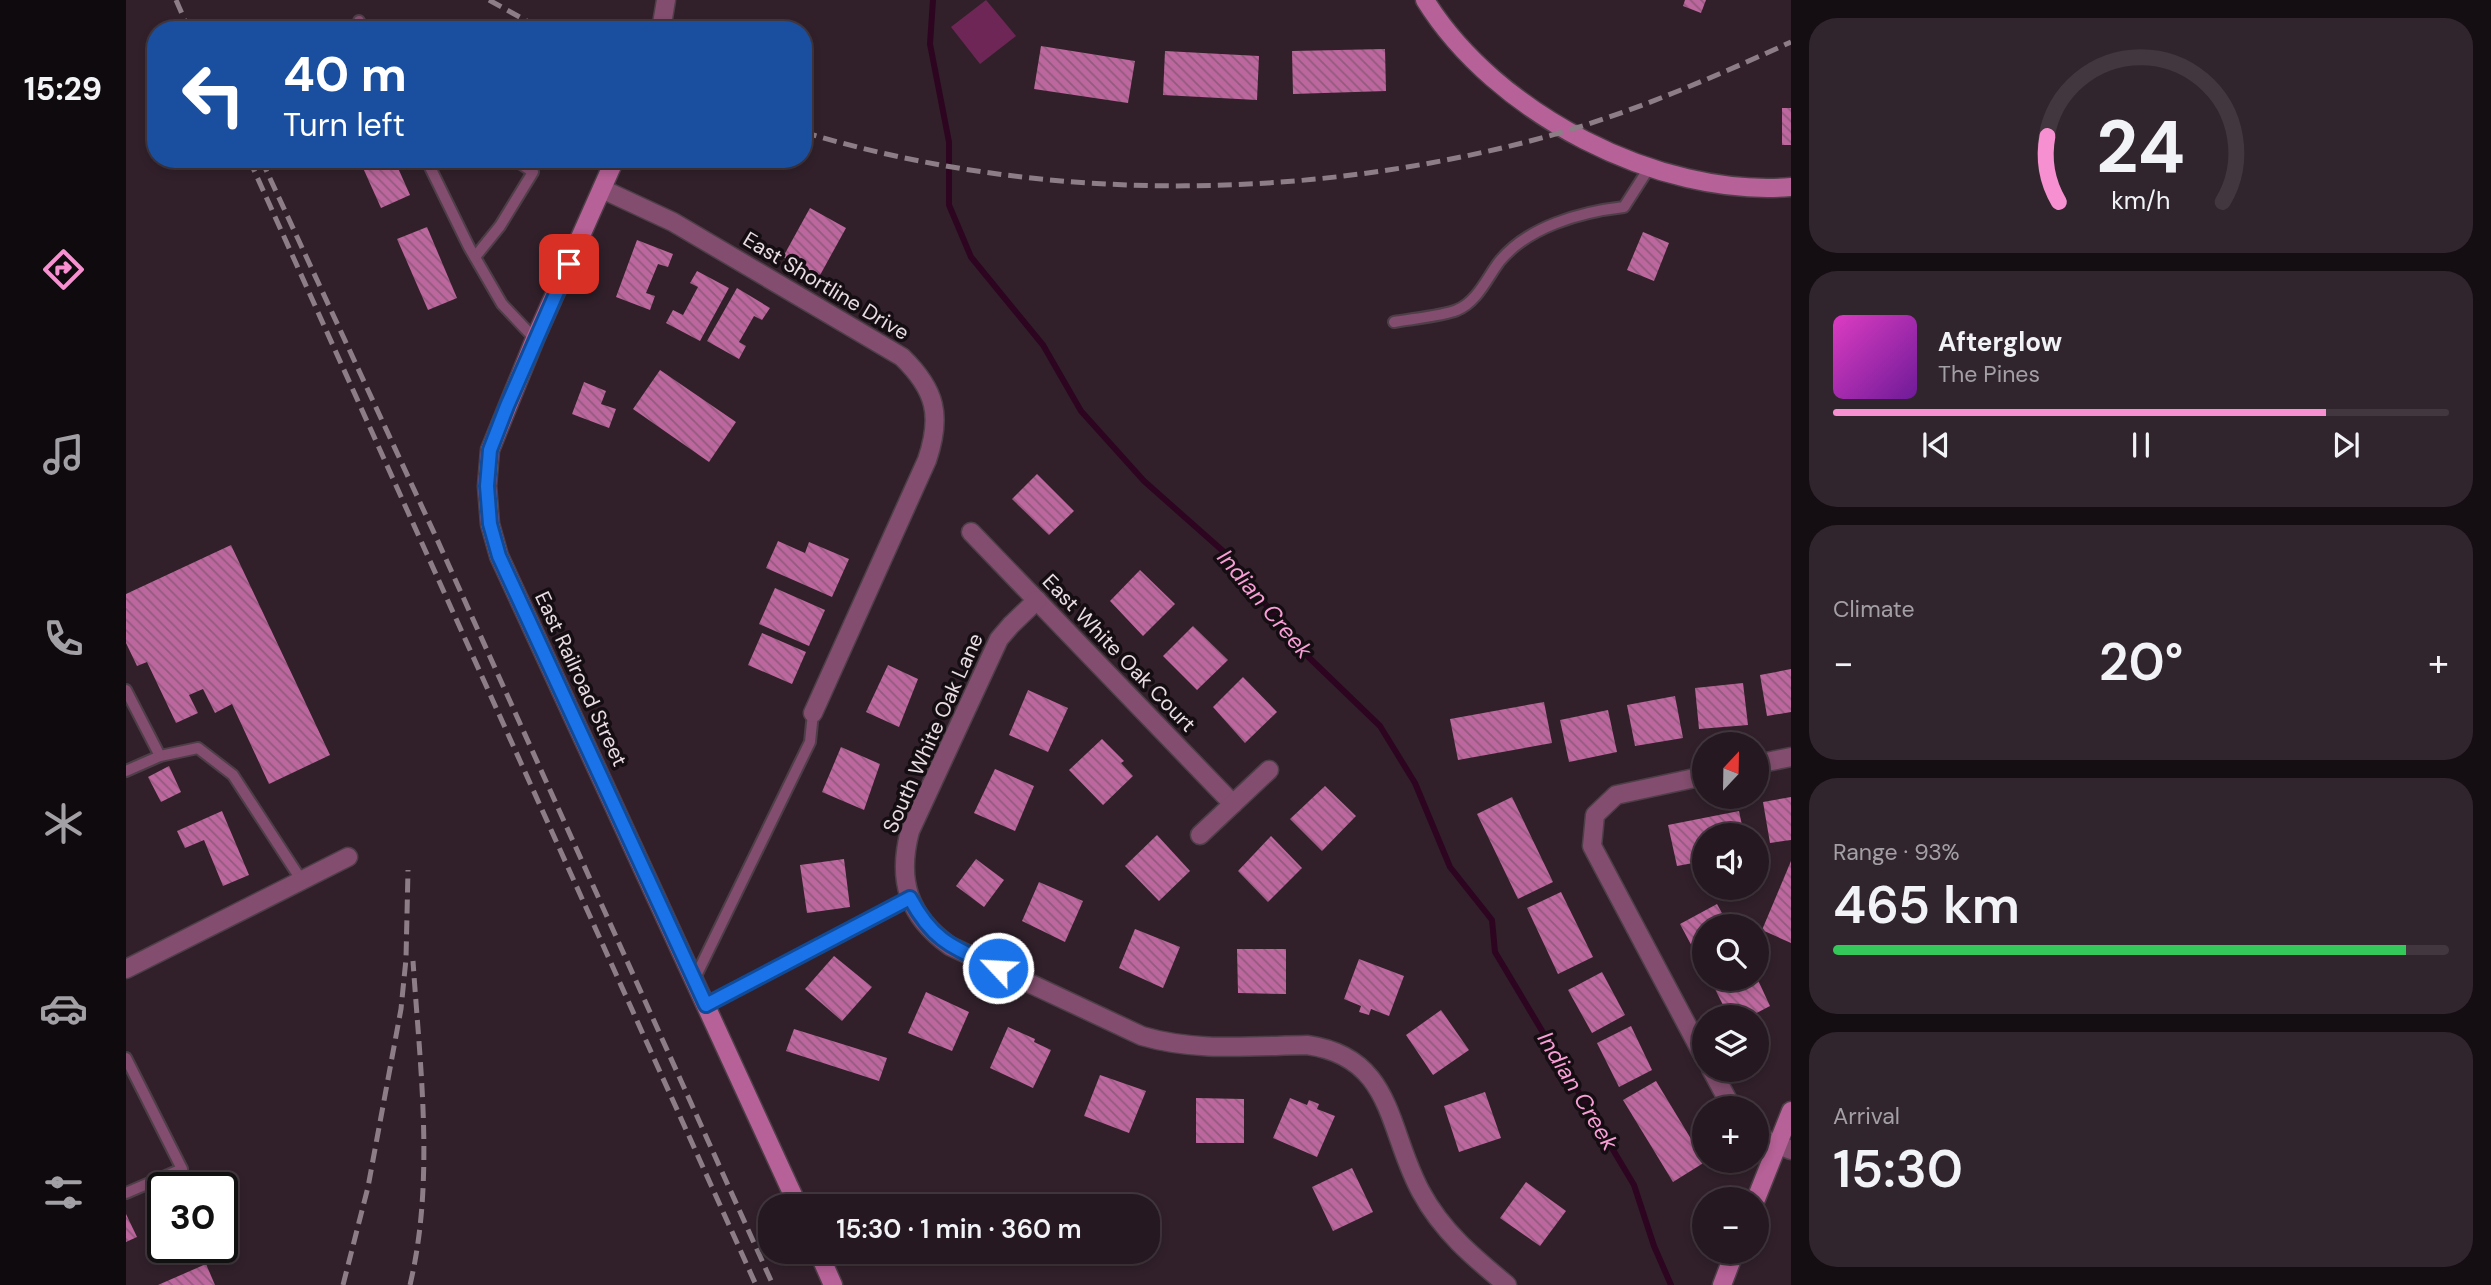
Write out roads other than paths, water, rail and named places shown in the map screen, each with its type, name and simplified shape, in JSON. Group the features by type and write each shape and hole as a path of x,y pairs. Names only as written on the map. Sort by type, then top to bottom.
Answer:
{"street":[{"path":"663,21 666,0"},
{"path":"1424,0 1459,46 1494,78 1533,108 1580,138 1614,155 1687,179 1762,189 1791,187"},
{"name":"East Railroad Street","path":"611,168 535,339 490,450 487,486 490,524 499,556 792,1194"},
{"name":"East Shortline Drive","path":"602,188 673,222 902,358 919,373 930,395 936,421 934,440 927,460 813,713"},
{"name":"East White Oak Court","path":"971,532 1233,804"},
{"name":"South White Oak Lane","path":"910,898 904,878 904,854 910,831 999,639 1037,600"},
{"path":"1769,762 1791,757"},
{"path":"1200,835 1269,770"},
{"path":"1692,779 1616,795 1595,815 1592,846 1692,1034"},
{"path":"126,970 348,858"},
{"path":"910,898 920,918 933,934 950,946 1142,1036 1167,1044 1197,1048 1307,1045 1324,1048 1361,1068 1380,1089 1401,1149 1421,1192 1433,1210 1464,1250 1507,1285"},
{"path":"1763,1187 1784,1148 1791,1111"},
{"path":"824,1264 833,1285"},
{"path":"1722,1285 1730,1264"}],"lane":[{"path":"430,168 502,304 535,339"},
{"path":"475,257 500,226 533,172 527,168"},
{"path":"1394,322 1458,310 1480,291 1516,244 1538,232 1596,210 1623,207 1649,168"},
{"path":"126,690 160,756"},
{"path":"694,981 810,742 813,713"},
{"path":"126,771 160,756 198,748 233,775 302,881"},
{"path":"706,1005 910,898"},
{"path":"126,1058 181,1168 126,1193"}],"waterway":[{"name":"Indian Creek","path":"933,0 930,44 949,142 949,205 971,257 1043,345 1081,411 1144,481 1232,559 1296,645 1380,726 1415,783 1450,867 1492,920 1495,952 1634,1185 1654,1246 1671,1285"}],"railway":[{"path":"176,0 185,21"},
{"path":"489,0 527,21"},
{"path":"812,134 893,156 986,172 1079,182 1174,186 1268,183 1362,174 1454,158 1545,137 1608,118 1791,42"},
{"path":"253,168 756,1285"},
{"path":"265,168 436,537 773,1285"},
{"path":"343,1285 368,1187 401,1009 406,959 408,870"},
{"path":"410,1285 418,1245 424,1164 422,1082 413,961"}]}
